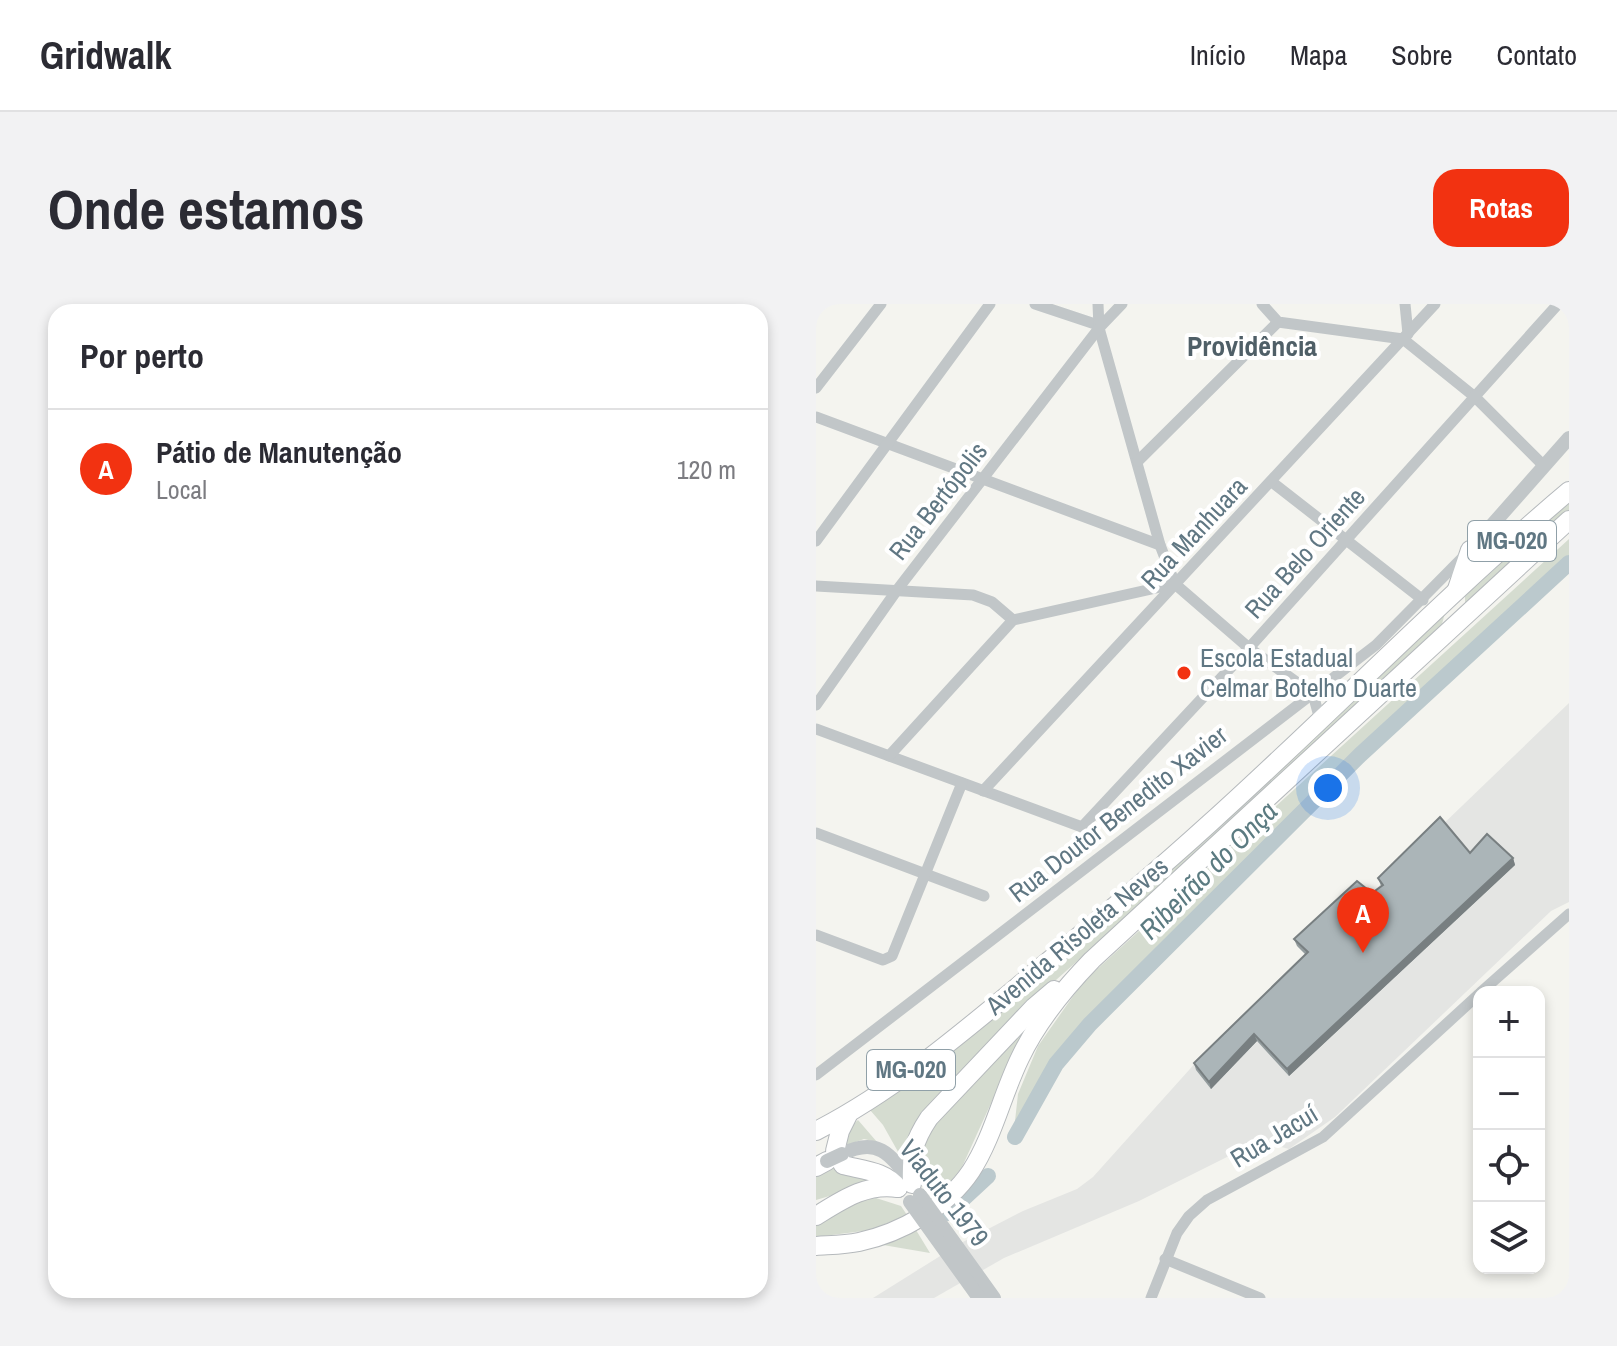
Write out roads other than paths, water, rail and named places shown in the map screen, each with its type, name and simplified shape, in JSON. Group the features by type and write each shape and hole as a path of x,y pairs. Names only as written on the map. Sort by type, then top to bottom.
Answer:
{"highway":[{"name":"Avenida Risoleta Neves","path":"816,1131 848,1115 968,1028 1105,915 1210,823 1456,592 1569,491"},
{"name":"Avenida Risoleta Neves","path":"816,1246 858,1243 884,1234 913,1221 942,1202 970,1172 986,1142 1020,1057 1063,990 1569,520"},
{"path":"1456,592 1470,550"},
{"path":"910,1192 916,1137 929,1118 1034,1007 1092,960"},
{"path":"848,1115 835,1151 843,1165 882,1174 910,1192"},
{"path":"816,1216 855,1193 882,1185 910,1192"}],"street":[{"path":"816,388 881,304"},
{"path":"816,541 990,304"},
{"path":"1035,304 1098,326"},
{"path":"1098,304 1098,326 1160,545 1175,584 1249,648 1313,694 1320,720"},
{"name":"Rua Bertópolis","path":"816,705 897,590 1098,326 1122,304"},
{"path":"1405,304 1406,336"},
{"name":"Rua Manhuara","path":"983,791 1435,304"},
{"name":"Rua Belo Oriente","path":"983,791 1082,827 1249,648 1558,304"},
{"path":"1265,305 1278,322 1406,336 1475,397 1544,466"},
{"path":"1138,461 1278,322"},
{"path":"816,417 1160,545"},
{"name":"Rua Doutor Benedito Xavier","path":"816,1075 1376,645 1470,550 1569,438"},
{"path":"1272,482 1423,600"},
{"path":"889,756 1013,620 1175,584"},
{"path":"816,586 973,595 992,602 1013,620"},
{"path":"816,729 983,791"},
{"path":"816,935 883,960 892,956 962,783"},
{"path":"816,833 984,896"},
{"name":"Rua Jacuí","path":"1488,986 1569,914"},
{"name":"Rua Jacuí","path":"1151,1298 1177,1233 1198,1208 1207,1200 1323,1137 1473,999"},
{"name":"Viaduto 1979","path":"829,1161 856,1147 868,1145 893,1159 910,1192 979,1298"},
{"name":"Viaduto 1979","path":"910,1192 994,1298"},
{"path":"1165,1259 1260,1298"}],"waterway":[{"name":"Ribeirão do Onça","path":"1015,1137 1056,1064 1090,1024 1360,755 1569,563"},
{"name":"Ribeirão do Onça","path":"948,1213 988,1176"}],"place":[{"name":"Escola Estadual Celmar Botelho Duarte","path":"1184,673"},
{"name":"Pátio de Manutenção","path":"1363,953"}],"district":[{"name":"Providência","path":"1252,346"}]}
